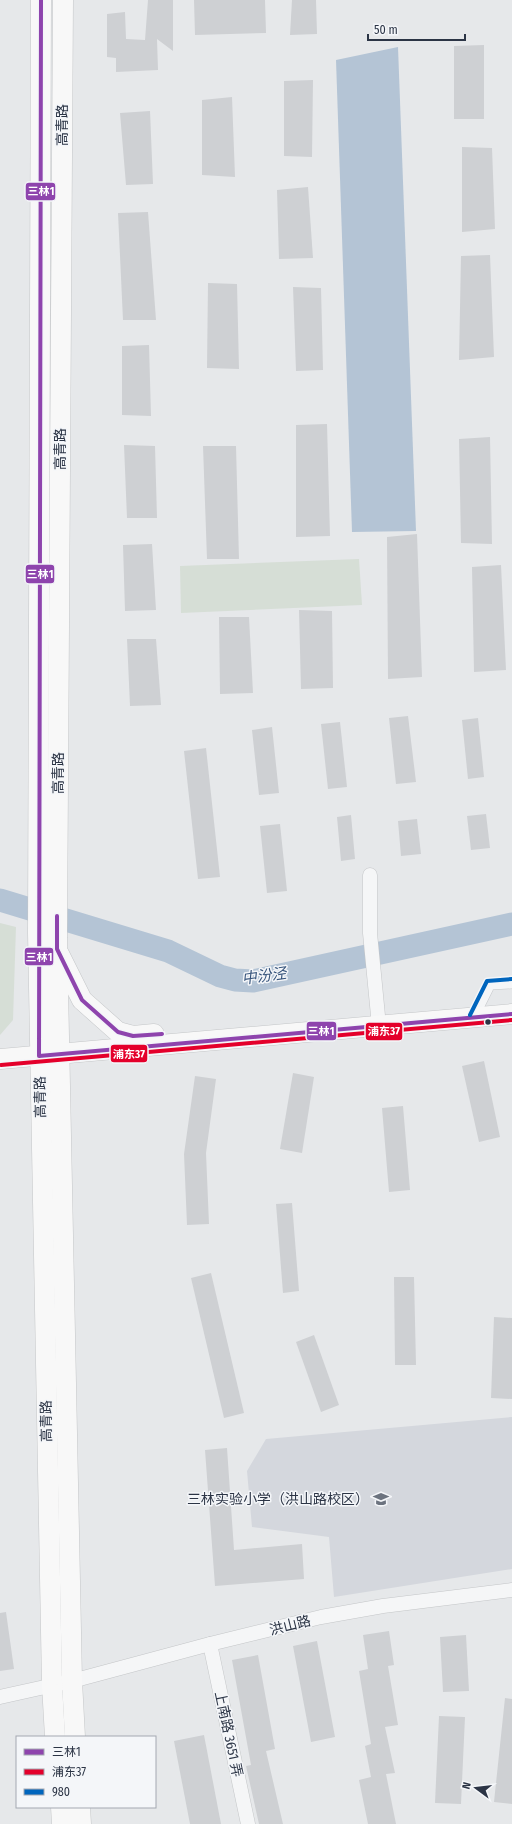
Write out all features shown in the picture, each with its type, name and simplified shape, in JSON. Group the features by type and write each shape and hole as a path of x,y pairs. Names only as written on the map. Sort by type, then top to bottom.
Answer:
{"main road":[{"name":"高青路","path":"41,0 48,886 57,943 49,1055 52,1685 56,1736"},
{"name":"高青路","path":"63,0 48,886 38,933 49,1055 75,1736"},
{"path":"57,943 82,1000 118,1032 133,1036 183,1033 204,1041"},
{"path":"0,1059 512,1014"},
{"path":"61,1808 62,1824"},
{"path":"80,1808 81,1824"}],"street":[{"path":"370,875 370,934 379,1026"},
{"name":"洪山路","path":"0,1697 72,1681 210,1644 350,1611 512,1590"},
{"name":"上南路 3651 弄","path":"210,1644 248,1824"}],"lane":[{"path":"475,1018 491,986 512,985"}],"shaded area":[{"path":"359,559 362,605 181,613 180,566"},
{"path":"0,923 16,927 13,1020 0,1035"},
{"name":"三林实验小学（洪山路校区）","path":"512,1417 512,1569 334,1597 329,1537 252,1527 247,1471 266,1439"}],"water":[{"path":"398,47 416,531 352,532 336,60"}],"building":[{"path":"148,0 173,0 173,51 157,39 158,70 116,72 116,58 107,57 107,14 125,12 126,39 145,40"},
{"path":"194,0 265,0 266,33 195,35"},
{"path":"292,0 316,0 317,34 290,35"},
{"path":"484,45 484,119 454,119 454,46"},
{"path":"313,80 312,157 284,156 284,81"},
{"path":"232,97 235,177 202,175 202,100"},
{"path":"150,111 153,184 126,185 120,113"},
{"path":"462,147 492,148 495,229 462,232"},
{"path":"308,187 313,258 279,259 277,190"},
{"path":"148,212 156,320 123,320 118,213"},
{"path":"490,255 494,357 459,360 461,256"},
{"path":"208,283 237,284 239,369 207,368"},
{"path":"293,287 321,288 323,370 296,371"},
{"path":"149,345 151,416 122,415 122,346"},
{"path":"327,424 330,536 296,537 296,425"},
{"path":"490,437 492,544 461,543 459,439"},
{"path":"124,445 155,446 157,518 127,518"},
{"path":"203,446 236,446 239,559 207,559"},
{"path":"417,534 422,677 388,679 387,537"},
{"path":"152,544 156,610 125,611 123,545"},
{"path":"501,565 506,670 474,672 472,567"},
{"path":"299,610 332,611 333,688 301,689"},
{"path":"219,617 249,617 253,693 220,694"},
{"path":"127,639 156,639 161,705 130,706"},
{"path":"408,716 416,782 396,784 389,718"},
{"path":"478,718 484,777 468,779 462,720"},
{"path":"340,722 347,787 328,789 321,724"},
{"path":"272,727 279,793 259,795 252,730"},
{"path":"206,748 220,877 198,879 184,751"},
{"path":"486,814 490,848 471,850 467,816"},
{"path":"351,815 355,859 341,861 337,817"},
{"path":"417,819 421,854 401,856 398,821"},
{"path":"280,824 287,891 267,893 260,826"},
{"path":"484,1061 500,1137 479,1142 462,1066"},
{"path":"293,1073 314,1077 302,1153 280,1149"},
{"path":"195,1076 216,1079 206,1153 209,1224 187,1225 184,1154"},
{"path":"403,1106 410,1190 389,1192 382,1108"},
{"path":"292,1203 299,1291 283,1293 276,1204"},
{"path":"211,1273 244,1413 224,1418 191,1278"},
{"path":"394,1277 414,1277 416,1365 395,1365"},
{"path":"494,1317 512,1318 512,1399 491,1398"},
{"path":"314,1335 339,1405 321,1412 296,1342"},
{"path":"227,1448 234,1550 302,1544 304,1579 215,1586 205,1450"},
{"path":"6,1612 14,1669 0,1671 0,1613"},
{"path":"389,1631 394,1665 388,1666 398,1725 385,1727 395,1773 386,1774 396,1824 368,1824 359,1780 371,1777 365,1746 371,1744 359,1671 368,1669 363,1635"},
{"path":"466,1635 469,1691 443,1692 440,1637"},
{"path":"317,1641 335,1737 311,1742 293,1646"},
{"path":"258,1655 275,1749 266,1751 283,1824 259,1824 246,1766 251,1765 232,1660"},
{"path":"505,1698 512,1699 512,1804 494,1802"},
{"path":"439,1716 465,1717 461,1804 435,1803"},
{"path":"204,1735 221,1824 190,1824 174,1741"}],"waterway":[{"name":"中汾泾","path":"0,900 168,951 220,976 235,980 253,981 512,924"}],"transit line":[{"name":"三林1","path":"41,0 39,1056 512,1014"},
{"name":"三林1","path":"57,916 57,949 82,1000 118,1032 133,1036 162,1034"},
{"name":"980","path":"470,1015 487,981 512,979"},
{"name":"浦东37","path":"1,1065 512,1020"}],"place":[{"name":"三林实验小学（洪山路校区）","path":"381,1499"}]}
